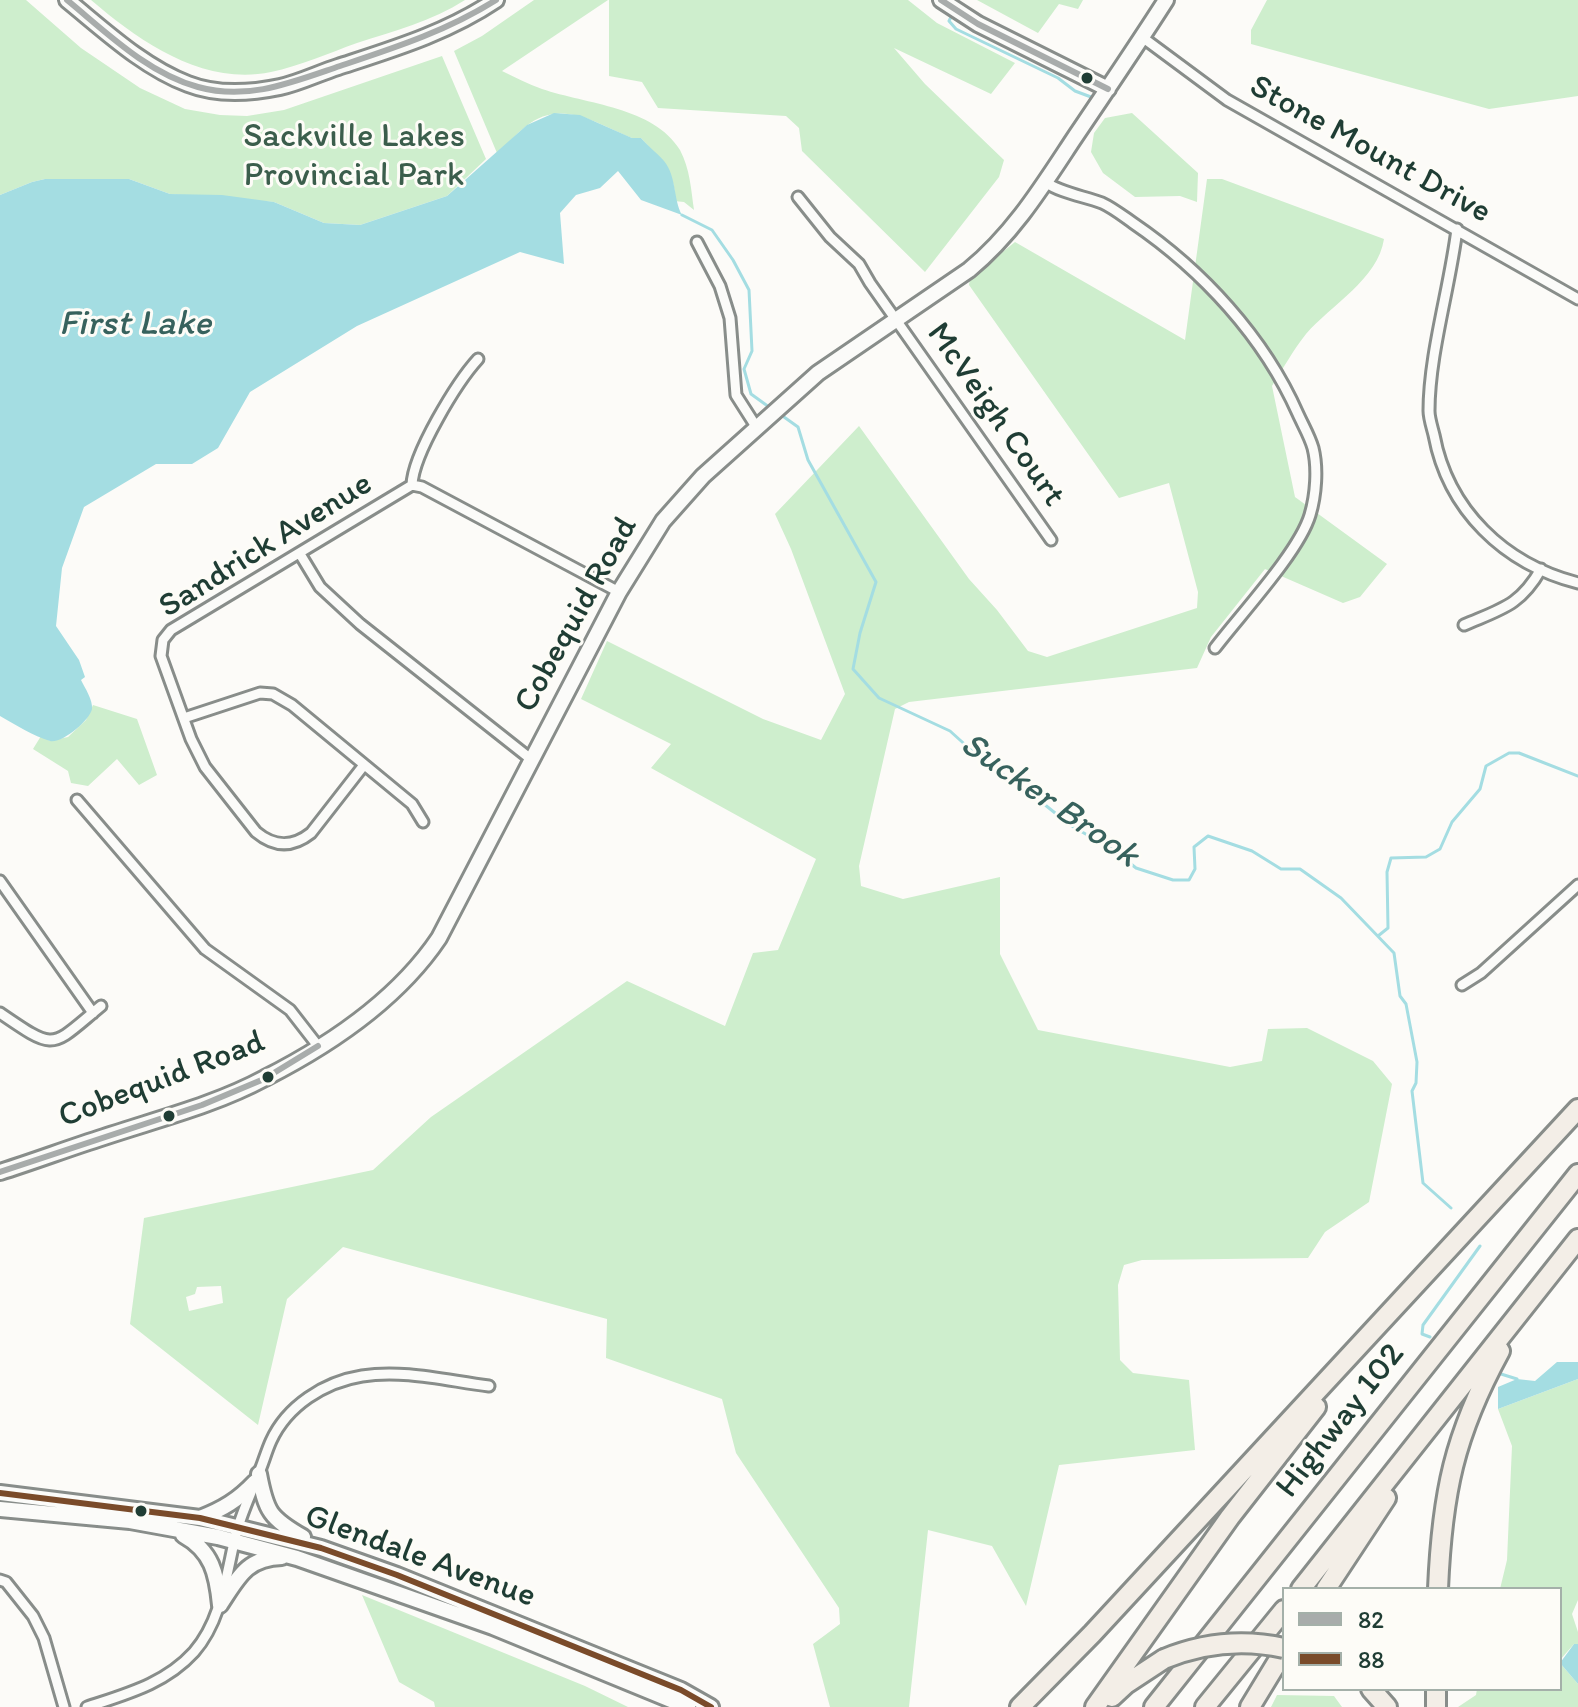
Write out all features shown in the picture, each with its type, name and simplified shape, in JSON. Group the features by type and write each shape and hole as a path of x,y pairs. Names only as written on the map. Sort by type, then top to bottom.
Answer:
{"highway":[{"path":"1020,1707 1092,1634 1578,1109"},
{"name":"Highway 102","path":"1154,1707 1578,1174"},
{"path":"1303,1587 1578,1239"},
{"path":"1095,1707 1230,1517 1401,1298"},
{"path":"1438,1587 1440,1532 1448,1479 1463,1426 1527,1305"},
{"path":"1327,1587 1452,1397"},
{"path":"1205,1707 1282,1612"},
{"path":"1102,1707 1126,1684 1164,1659 1220,1643 1282,1649"},
{"path":"1250,1707 1282,1652"},
{"path":"1373,1691 1387,1707"}],"main road":[{"path":"67,0 114,39 162,71 188,84 212,90 243,91 282,87 423,39 496,0"},
{"path":"941,0 978,24 1108,89"},
{"name":"Cobequid Road","path":"0,1172 202,1105 264,1079 318,1046 381,1001 424,960 439,938 619,592 663,521 703,476 818,373 991,253 1045,182 1166,0"},
{"path":"200,1518 240,1499 257,1478"},
{"path":"257,1478 268,1512 280,1524 321,1548"},
{"name":"Glendale Avenue","path":"0,1493 200,1518 321,1548 397,1575 681,1690 711,1707"},
{"name":"Glendale Avenue","path":"0,1509 164,1528 234,1541 297,1558 493,1627 688,1707"},
{"path":"164,1528 198,1544 210,1558 217,1577 220,1605"},
{"path":"220,1605 249,1566 266,1558 297,1558"}],"street":[{"name":"Stone Mount Drive","path":"1142,37 1227,100 1578,299"},
{"path":"1045,182 1054,188 1106,205 1190,268 1236,315 1270,362 1291,398 1313,448 1315,489 1310,517 1289,554 1215,648"},
{"name":"McVeigh Court","path":"798,197 830,237 864,270 1051,540"},
{"path":"1457,229 1429,412 1437,454 1455,497 1487,535 1518,560 1578,583"},
{"path":"697,242 720,286 730,318 736,395 757,428"},
{"path":"478,359 459,380 420,456 412,475 417,486 619,592"},
{"name":"Sandrick Avenue","path":"364,765 311,833 291,845 277,844 256,832 205,767 191,739 161,656 161,647 167,634 417,486"},
{"path":"300,554 320,587 360,624 532,760"},
{"path":"1464,625 1518,600 1531,587 1541,569"},
{"path":"184,718 260,693 273,694 292,705 412,804 423,822"},
{"path":"77,800 205,949 290,1010 318,1046"},
{"path":"0,881 97,1009 66,1035 48,1041 36,1038 0,1013"},
{"path":"1462,985 1481,973 1578,885"},
{"path":"87,1707 148,1687 195,1651 212,1625 220,1605 238,1526 271,1441 286,1416 302,1402 342,1380 382,1374 489,1386"},
{"path":"0,1580 6,1582 38,1626 64,1707"},
{"path":"102,1707 115,1698"}],"green space":[{"name":"Sackville Lakes Provincial Park","path":"0,0 26,0 81,48 140,88 185,109 220,115 247,116 284,110 442,56 486,159 447,196 360,225 324,223 274,202 170,194 129,179 45,179 0,195"},
{"name":"Sackville Lakes Provincial Park","path":"91,0 465,0 426,20 304,63 246,75 221,73 174,57 130,31"},
{"name":"Sackville Lakes Provincial Park","path":"534,0 608,0 502,71 542,89 618,109 654,124 680,150 688,172 694,210 684,202 674,201 670,175 641,138 632,138 579,116 552,114 538,118 497,153 454,51 482,36"},
{"path":"609,0 908,0 937,23 1015,63 991,94 894,48 925,84 1004,160 999,177 925,272 802,151 799,128 786,116 658,108 642,82 609,76"},
{"path":"977,0 1083,0 1078,9 1059,4 1038,33"},
{"path":"1267,0 1578,0 1578,96 1489,109 1251,44 1251,30"},
{"path":"1132,113 1198,173 1197,202 1180,196 1135,197 1103,173 1091,152 1094,133 1105,118"},
{"path":"1207,179 1222,179 1384,239 1373,267 1306,334 1272,386 1295,497 1387,564 1360,597 1343,603 1265,569 1211,637 1197,668 909,702 895,709 859,866 861,886 903,899 1000,877 1000,954 1038,1030 1230,1067 1262,1061 1268,1029 1307,1028 1373,1061 1392,1084 1369,1202 1325,1232 1308,1258 1142,1260 1124,1265 1118,1285 1120,1360 1133,1373 1189,1380 1195,1450 1059,1465 1026,1606 992,1546 928,1530 909,1707 830,1707 813,1644 840,1624 839,1608 736,1453 722,1399 606,1358 607,1319 343,1247 287,1299 258,1425 130,1324 144,1218 373,1170 431,1117 627,981 725,1026 753,953 778,950 816,859 651,768 671,744 581,699 607,641 763,719 821,740 845,694 775,514 859,426 969,579 1028,651 1047,657 1197,608 1198,592 1169,483 1119,498 969,285 970,278 1015,242 1185,340","holes":["221,1286 223,1303 189,1311 186,1297 195,1294 197,1287"]},
{"path":"93,705 137,719 157,775 139,785 117,759 88,786 71,783 68,771 33,749 41,736 50,741 68,737 86,720"},
{"path":"1578,1379 1578,1600 1572,1614 1578,1644 1574,1644 1562,1658 1562,1587 1500,1587 1507,1560 1512,1446 1498,1409"},
{"path":"362,1595 585,1686 628,1707 435,1707 434,1702 399,1682"},
{"path":"1562,1665 1578,1684 1578,1707 1458,1707 1476,1695 1477,1691 1562,1691"},
{"path":"1277,1695 1334,1696 1342,1707 1271,1707"}],"water":[{"name":"First Lake","path":"554,113 580,115 632,138 641,138 668,167 682,215 641,200 618,171 600,188 576,195 560,213 564,264 520,252 357,326 250,392 218,448 192,464 156,464 84,507 62,568 56,626 79,660 85,677 81,680 90,698 90,714 75,730 55,741 37,736 0,716 0,195 45,179 129,179 170,194 222,195 274,202 324,223 360,225 447,196 527,125"},
{"path":"1557,1362 1578,1362 1578,1379 1498,1409 1498,1387 1517,1379 1535,1381"},
{"path":"1574,1644 1578,1644 1578,1684 1562,1665 1562,1660"}],"waterway":[{"path":"951,17 949,21 956,29 1091,97"},
{"name":"Sucker Brook","path":"682,215 712,230 749,290 752,351 744,369 751,394 769,407"},
{"name":"Sucker Brook","path":"784,417 798,427 808,460 876,582 860,633 853,669 879,698 950,731 981,759 1070,825 1115,851 1136,868 1173,880 1189,880 1195,869 1194,847 1208,836 1252,851 1281,869 1300,869 1341,898 1394,953 1400,996 1406,1004 1417,1062 1416,1083 1412,1091 1423,1183 1451,1208"},
{"path":"1378,936 1388,928 1387,872 1391,858 1426,857 1440,849 1452,822 1480,789 1486,766 1509,753 1519,753 1578,776"},
{"name":"Sucker Brook","path":"1430,1337 1422,1334 1423,1325 1480,1246"},
{"name":"Sucker Brook","path":"1501,1374 1517,1379"}],"transit line":[{"name":"82","path":"67,0 128,50 162,72 198,87 235,92 270,88 380,52 439,30 496,0"},
{"name":"82","path":"941,0 978,24 1108,89"},
{"name":"82","path":"0,1172 202,1105 264,1079 318,1046"},
{"name":"88","path":"0,1493 200,1518 321,1548 397,1575 681,1690 711,1707"}]}
